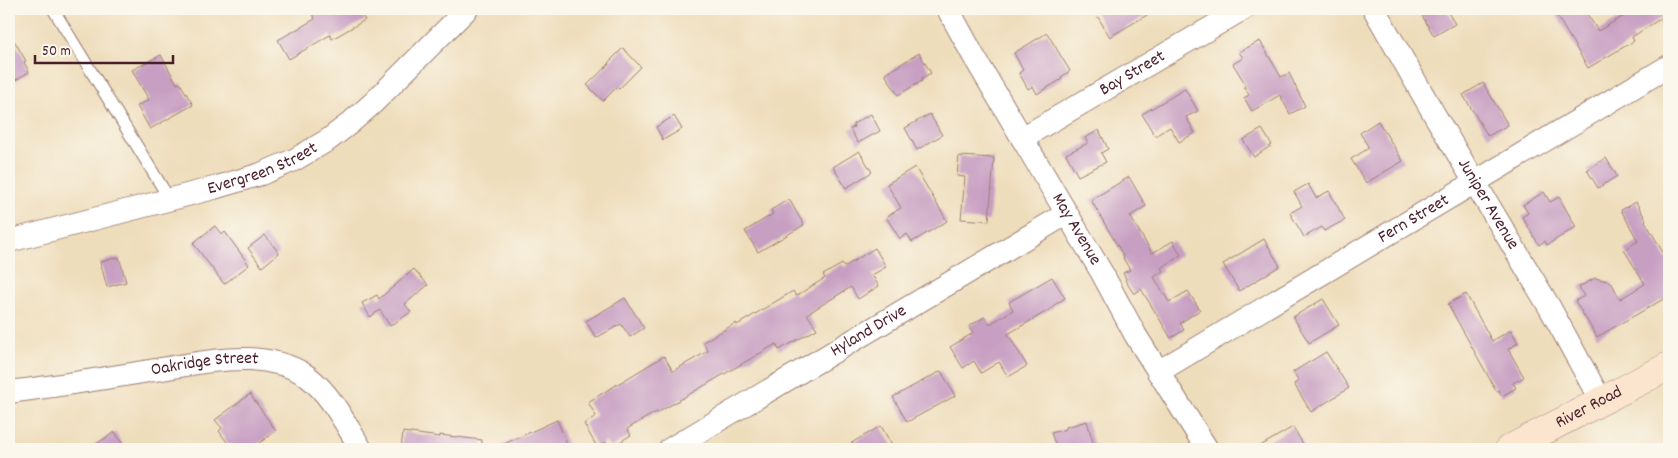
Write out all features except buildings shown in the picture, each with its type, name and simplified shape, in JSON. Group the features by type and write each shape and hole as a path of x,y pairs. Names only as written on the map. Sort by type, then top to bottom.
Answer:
{"street":[{"name":"Evergreen Street","path":"9,241 214,188 261,174 294,160 328,140 373,104 467,9"},
{"name":"May Avenue","path":"948,9 1102,273 1136,336 1207,449"},
{"name":"Bay Street","path":"1022,138 1243,9"},
{"name":"Juniper Avenue","path":"1374,9 1475,184 1550,308 1601,401"},
{"name":"Fern Street","path":"1158,372 1475,184 1669,66"},
{"name":"Hyland Drive","path":"670,449 1066,214"},
{"name":"Oakridge Street","path":"9,392 60,386 217,360 249,359 272,362 295,369 307,376 318,386 330,400 361,449"},
{"name":"River Road","path":"1509,449 1669,366"}],"lane":[{"path":"53,9 170,200"}]}
